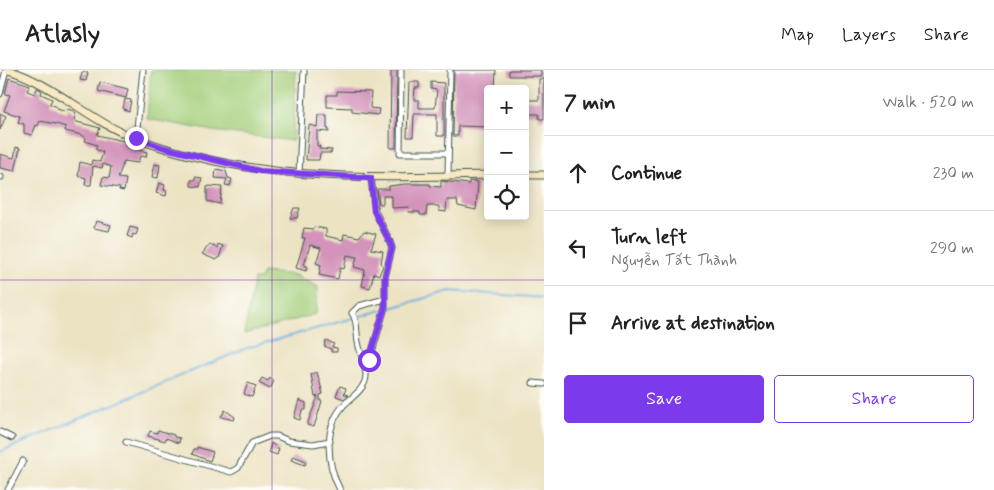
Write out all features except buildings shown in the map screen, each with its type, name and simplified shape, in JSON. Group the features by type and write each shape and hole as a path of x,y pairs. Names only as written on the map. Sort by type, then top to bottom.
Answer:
{"main road":[{"path":"7,70 45,85 77,107 136,138 220,162 260,171 298,175 371,178 484,175"},
{"path":"529,175 544,175"}],"street":[{"path":"0,94 7,70"},
{"path":"136,138 143,70"},
{"path":"298,175 304,70"},
{"path":"401,70 400,153 448,153"},
{"path":"448,176 450,70"},
{"path":"340,490 332,472 331,426 336,415 363,385 384,309 385,277 392,248 374,211 371,178"},
{"path":"366,375 358,345 356,321 352,313 359,306 385,299"},
{"path":"533,383 544,384"},
{"path":"0,432 12,438"},
{"path":"126,442 232,472 238,468 250,445 256,440 272,435 293,442 317,444 330,441"},
{"path":"8,490 23,461"}],"green space":[{"path":"151,70 296,70 293,141 213,131 147,119"},
{"path":"263,272 295,275 318,287 316,314 244,334 254,279 260,279"}],"waterway":[{"path":"387,309 450,291 544,298"},
{"path":"0,452 247,348 382,310"}],"route":[{"path":"136,138 165,148 260,171 298,175 371,178 370,184 374,211 392,248 385,277 385,307 369,360"}]}
